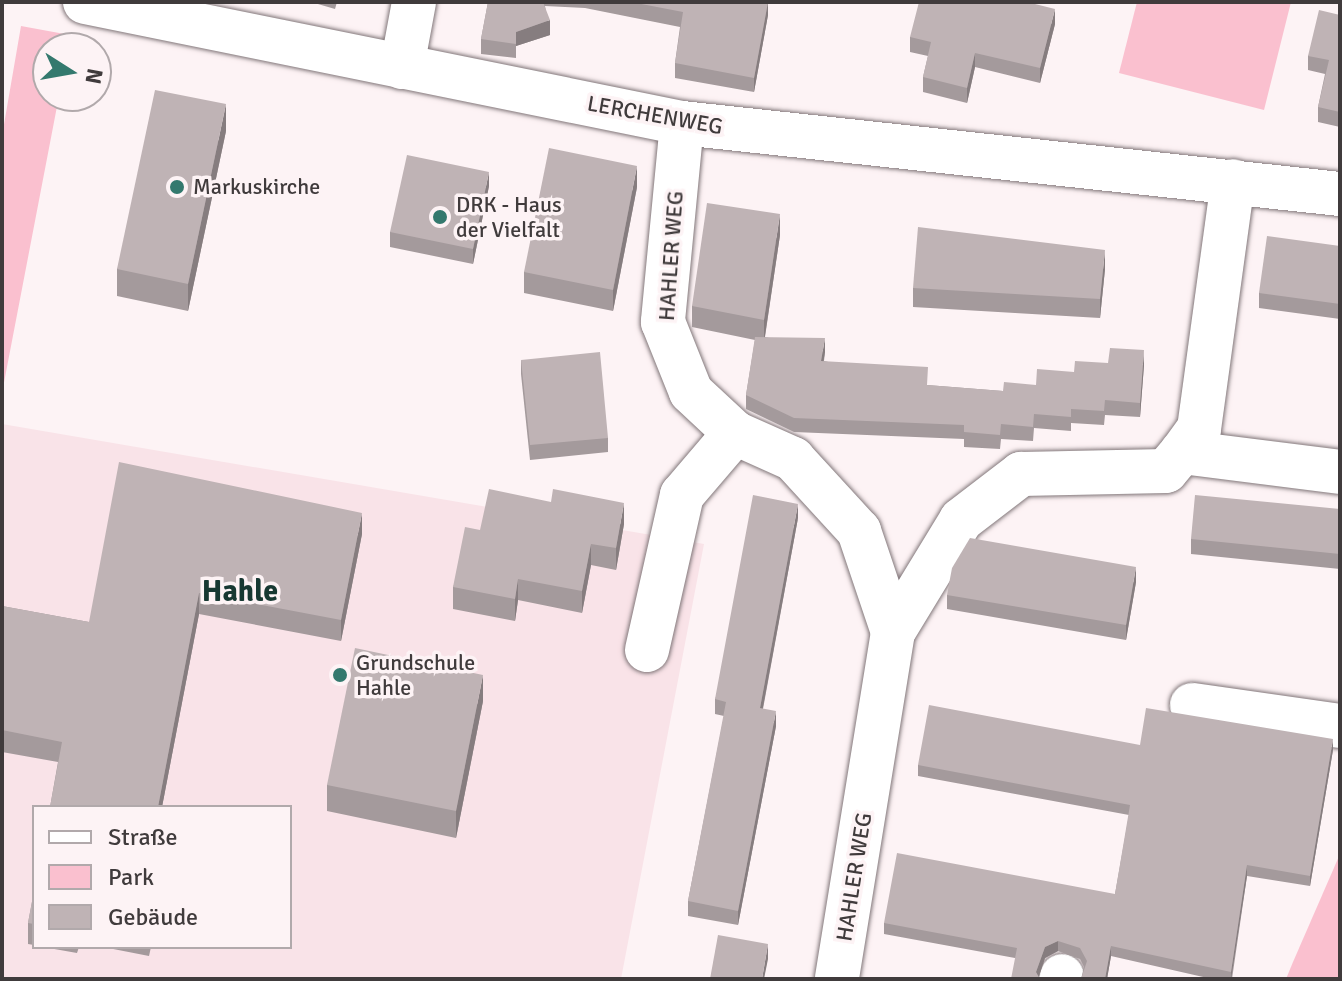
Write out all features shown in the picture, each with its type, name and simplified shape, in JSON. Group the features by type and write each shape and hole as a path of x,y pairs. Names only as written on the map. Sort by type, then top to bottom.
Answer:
{"street":[{"name":"LERCHENWEG","path":"85,2 682,123 1340,194"},
{"path":"402,67 414,2"},
{"name":"HAHLER WEG","path":"682,123 663,322 691,392 735,433 793,459 859,531 893,632"},
{"path":"1233,181 1199,429 1182,452 1340,472"},
{"path":"647,650 682,495 735,433"},
{"name":"HAHLER WEG","path":"837,979 893,632 961,520 1021,474 1166,471 1182,452"},
{"path":"1192,705 1340,726"}],"shaded area":[{"name":"Grundschule Hahle","path":"2,424 704,544 621,979 2,979"}],"green space":[{"path":"1137,2 1291,2 1264,110 1119,73"},
{"path":"21,26 54,32 32,32 32,112 56,112 2,393 2,136"},
{"path":"1340,854 1340,979 1286,979 1293,962"}],"building":[{"path":"488,2 543,2 550,20 516,32 516,44 481,39"},
{"path":"631,2 768,2 754,78 675,63 683,12"},
{"path":"919,2 1027,2 1055,9 1040,68 975,53 967,88 923,77 931,42 910,37"},
{"path":"1319,10 1340,15 1340,112 1318,107 1329,60 1308,56"},
{"name":"Markuskirche","path":"155,90 226,104 188,284 117,269"},
{"path":"549,148 637,166 613,290 524,272"},
{"name":"DRK - Haus der Vielfalt","path":"407,155 489,172 473,249 390,232"},
{"path":"707,203 780,214 764,320 692,306"},
{"path":"918,227 1105,250 1100,299 913,288"},
{"path":"1267,236 1340,246 1340,304 1259,293"},
{"path":"755,337 825,338 821,361 928,367 927,385 1003,391 1004,382 1036,385 1037,369 1074,372 1075,361 1108,363 1110,348 1144,350 1140,403 1105,400 1104,411 1071,409 1071,417 1034,414 1033,427 1001,424 1000,435 964,432 964,425 794,418 746,395"},
{"path":"600,352 608,438 530,445 521,360"},
{"path":"119,462 362,513 341,620 199,593 158,805 50,805 62,742 2,730 2,606 89,622"},
{"path":"489,489 551,502 553,489 624,503 616,548 591,544 582,591 518,579 515,599 453,587 465,527 480,530"},
{"path":"753,495 798,504 760,708 776,711 738,911 688,901 726,702 715,699"},
{"path":"1195,495 1340,509 1340,554 1191,539"},
{"path":"970,538 1136,567 1126,625 947,595 952,568"},
{"path":"355,648 483,675 456,811 327,785"},
{"path":"929,705 1140,745 1146,708 1333,739 1310,876 1247,865 1231,972 1111,946 1105,979 1081,979 1087,961 1080,948 1058,941 1045,947 1036,972 1040,979 1011,979 1017,948 884,923 897,853 1115,894 1130,805 918,765"},
{"path":"32,902 32,924 28,923"},
{"path":"718,935 768,944 762,979 710,979"}],"place":[{"name":"Markuskirche","path":"177,187"},
{"name":"DRK - Haus der Vielfalt","path":"440,217"},
{"name":"Grundschule Hahle","path":"340,675"}],"district":[{"name":"Hahle","path":"240,592"}]}
